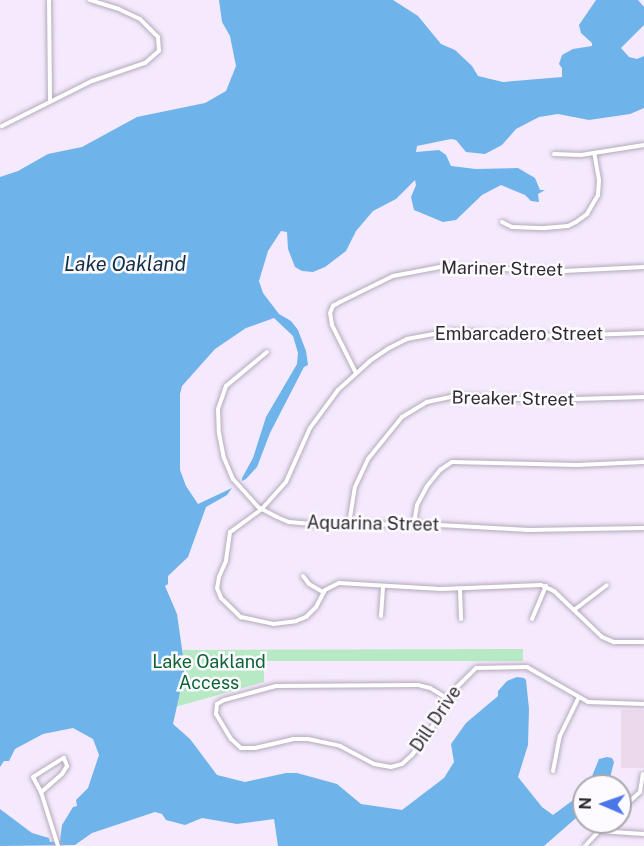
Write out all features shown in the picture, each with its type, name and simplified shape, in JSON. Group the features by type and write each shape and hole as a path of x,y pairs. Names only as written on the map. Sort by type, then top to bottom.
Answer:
{"street":[{"path":"49,0 50,100"},
{"path":"2,126 92,81 145,63 159,51 160,42 153,30 140,19 119,9 89,0"},
{"path":"554,154 570,156 644,145"},
{"path":"502,222 512,227 568,226 587,214 598,195 599,180 594,153"},
{"name":"Mariner Street","path":"356,373 332,325 330,313 333,306 393,276 440,267 564,271 644,267"},
{"name":"Embarcadero Street","path":"323,592 316,607 306,617 296,621 273,624 241,617 221,598 218,583 226,561 230,532 262,509 286,482 310,428 338,390 356,373 388,348 426,334 450,331 558,336 644,333"},
{"name":"Aquarina Street","path":"267,352 230,380 222,394 218,409 224,458 240,490 262,509 289,522 414,524 529,530 644,528"},
{"name":"Breaker Street","path":"349,524 355,487 368,459 402,417 427,402 456,396 542,400 644,397"},
{"path":"414,524 417,505 427,486 440,470 452,462 577,465 644,462"},
{"path":"303,576 309,584 323,592 339,583 460,589 546,586 602,637 614,642 644,642"},
{"path":"574,610 607,585"},
{"path":"381,616 383,586"},
{"path":"532,620 546,586"},
{"path":"460,589 461,618"},
{"name":"Dill Drive","path":"450,700 430,688 418,685 262,687 217,704 216,714 231,738 241,748 255,748 287,740 308,739 340,746 374,764 391,767 402,764 412,755 472,670 499,666 527,667 578,699 595,703 644,704"},
{"path":"553,771 560,736 578,699"},
{"path":"41,792 62,774 68,761 60,759 36,774 33,780 41,792 57,846"},
{"path":"632,799 640,792 643,774"},
{"path":"585,846 596,834"}],"shaded area":[{"path":"621,710 644,710 644,768 621,768"}],"green space":[{"name":"Lake Oakland Access","path":"523,649 523,661 264,661 264,682 175,707 182,688 183,650"}],"water":[{"name":"Lake Oakland","path":"219,0 393,0 418,16 441,44 455,50 472,66 478,76 503,82 562,77 562,68 559,64 562,55 573,49 592,46 592,43 581,33 579,25 596,0 638,0 644,7 644,25 621,48 629,57 637,59 644,56 644,108 630,114 589,120 558,114 539,117 516,129 502,145 485,154 466,152 456,140 451,139 417,146 416,152 439,150 446,155 451,166 476,169 518,168 535,178 540,190 545,190 538,194 539,202 531,201 525,195 501,185 482,195 456,220 443,222 414,210 411,197 416,185 415,180 396,199 373,211 356,231 346,251 325,267 313,272 302,271 295,267 288,249 287,232 281,231 268,251 259,281 263,293 279,314 291,321 298,330 306,351 308,365 304,367 270,433 257,467 246,479 242,481 253,458 266,417 297,364 298,353 293,336 274,318 246,328 215,349 182,386 180,394 180,470 186,486 198,504 232,488 227,495 206,507 188,557 168,576 168,584 165,586 177,614 185,670 173,724 190,739 217,775 245,782 286,773 297,773 337,784 361,804 402,810 444,778 454,762 451,744 466,723 498,696 498,691 507,681 517,677 524,678 529,709 528,745 518,777 542,807 553,815 572,801 572,822 544,846 278,846 274,819 237,824 202,818 185,825 166,820 162,814 155,812 92,833 75,845 0,846 0,809 32,833 49,838 50,842 60,841 62,825 73,807 77,806 76,800 88,788 99,755 93,739 73,728 43,734 15,749 9,761 4,761 0,767 0,177 18,171 48,154 82,147 137,117 205,103 226,91 236,66 230,36 222,22"},
{"path":"612,758 614,762 611,774 593,774 599,759"}]}
